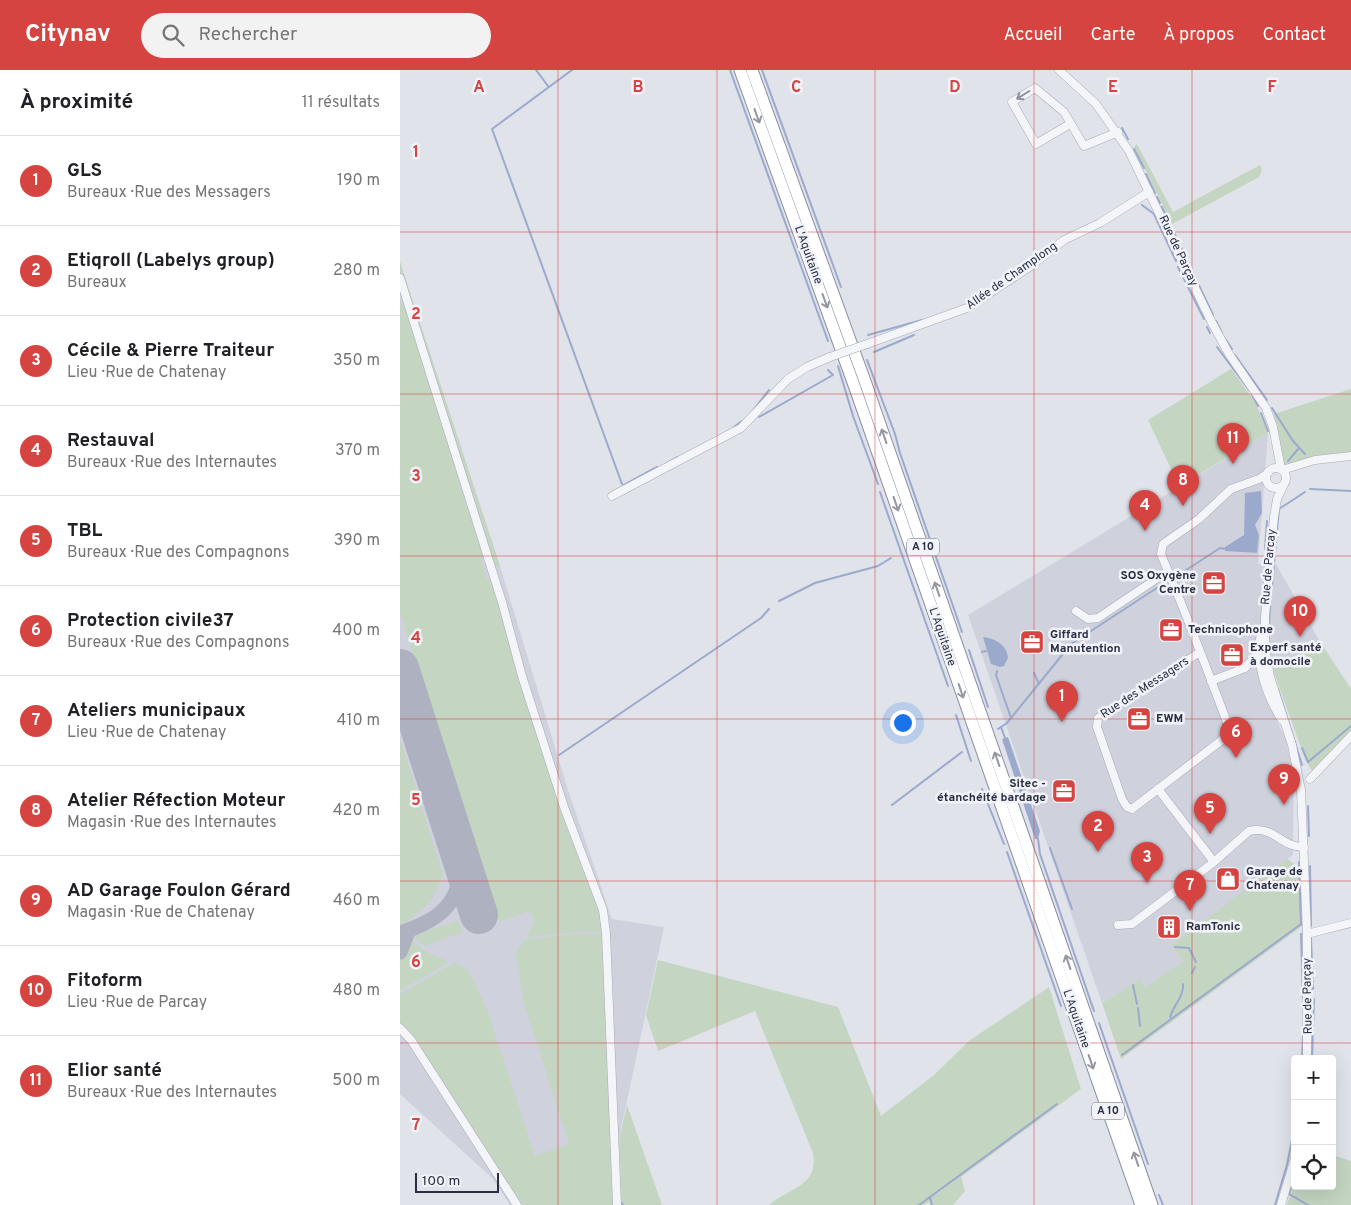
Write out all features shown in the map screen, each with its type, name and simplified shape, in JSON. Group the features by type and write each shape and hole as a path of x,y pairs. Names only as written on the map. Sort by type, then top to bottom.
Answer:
{"highway":[{"name":"L'Aquitaine","path":"740,70 858,397 1141,1205"},
{"name":"L'Aquitaine","path":"752,70 859,366 1152,1205"}],"street":[{"name":"Rue de Parçay","path":"1060,70 1096,104 1118,132 1211,321 1229,354 1266,408 1282,470"},
{"path":"1070,124 1036,144 1012,102 1035,88 1064,112 1084,146 1118,132"},
{"name":"Allée de Champlong","path":"612,496 740,428 788,379 807,366 948,317 966,308 1030,266 1064,240 1100,223 1149,192"},
{"path":"400,278 502,602 527,692 567,813 603,910 618,1205"},
{"name":"Rue de Parçay","path":"1269,472 1274,462 1275,444"},
{"path":"1245,484 1275,468 1282,470 1315,460 1351,456"},
{"path":"1245,484 1269,484 1279,487 1298,468 1315,460"},
{"path":"1282,470 1285,481"},
{"path":"1269,472 1269,484"},
{"name":"Rue de Parcay","path":"1285,481 1277,499 1274,517 1260,662 1271,701 1288,731"},
{"name":"Rue des Messagers","path":"1200,652 1098,718 1097,727 1122,799 1127,807 1132,808 1158,789 1222,740 1226,734 1227,722 1200,652 1168,572 1162,554 1163,544 1199,519 1231,489 1245,484"},
{"name":"Rue de Parcay","path":"1269,484 1274,499 1274,517"},
{"path":"1076,611 1088,618 1098,618 1168,572"},
{"path":"1211,681 1260,662 1277,698 1288,731"},
{"name":"Rue de Parçay","path":"1288,731 1300,778 1307,934 1307,1055"},
{"path":"1310,779 1351,736"},
{"path":"1158,789 1214,862"},
{"path":"1118,925 1132,924 1214,862 1246,833 1256,830 1267,831 1295,847 1304,847"},
{"path":"1307,934 1351,923"},
{"path":"400,1028 411,1040 517,1205"},
{"path":"1281,1205 1291,1171"}],"shaded area":[{"path":"400,262 500,566 568,790 612,919 664,927 619,1138 622,1205 510,1205 492,1178 400,1094"},
{"path":"1268,433 1258,564 1276,564 1319,640 1260,678 1270,708 1285,737 1294,775 1293,855 1171,945 1183,961 1145,988 1140,979 1102,1003 968,615"}],"green space":[{"path":"1137,144 1173,212 1260,165 1262,170 1259,177 1172,224 1134,147"},
{"path":"400,262 500,566 493,566 400,273"},
{"path":"400,302 405,306 484,551 481,558 487,579 495,582 597,903 603,932 578,932 526,937 535,923 531,911 499,922 400,612"},
{"path":"1231,369 1255,402 1268,433 1179,486 1148,420"},
{"path":"1351,389 1351,452 1311,457 1285,465 1281,458 1274,414"},
{"path":"1319,640 1351,689 1351,736 1314,774 1306,761 1273,670"},
{"path":"400,739 443,875 440,884 427,904 415,916 400,925"},
{"path":"1287,859 1302,869 1301,927 1121,1059 1102,1003 1140,979 1145,988 1183,961 1171,945"},
{"path":"458,921 463,932 425,946 417,940 415,935"},
{"path":"574,934 603,934 614,1205 517,1205 400,1028 400,994 454,963 468,969 488,1012 535,1156 569,1144 523,1000 516,953 524,940"},
{"path":"411,940 429,954 446,960 448,963 400,990 400,956 408,941"},
{"path":"658,960 838,1007 881,1116 934,1075 969,1041 1049,987 1081,1089 961,1177 965,1191 953,1205 930,1205 929,1202 925,1205 769,1205 807,1180 814,1164 813,1153 755,1011 658,1051 646,1015"},
{"path":"627,1105 662,1205 622,1205 619,1139"},
{"path":"1336,1156 1351,1161 1351,1205 1287,1205 1292,1190 1336,1190"}],"water":[{"path":"1261,491 1262,513 1255,525 1259,535 1257,553 1225,551 1225,547 1244,535 1245,493"},
{"path":"983,637 992,639 1003,646 1008,658 1004,666 1000,667 991,664"},
{"path":"1008,737 1040,831 1038,839 1035,839 1002,739"}],"waterway":[{"path":"536,70 548,86"},
{"path":"572,70 492,129 622,484"},
{"path":"730,70 828,341"},
{"path":"762,70 841,287"},
{"path":"1122,128 1128,139"},
{"path":"1134,149 1144,168"},
{"path":"1146,174 1155,193"},
{"path":"1157,197 1160,203"},
{"path":"1142,205 1154,214 1176,261"},
{"path":"1162,207 1177,239"},
{"path":"1179,242 1182,249"},
{"path":"1185,256 1213,315"},
{"path":"1178,267 1204,319"},
{"path":"868,335 922,320"},
{"path":"1216,321 1222,333"},
{"path":"1207,327 1210,333"},
{"path":"874,352 914,335"},
{"path":"1224,337 1232,349"},
{"path":"1217,347 1249,390"},
{"path":"1235,355 1267,400"},
{"path":"867,360 895,434 962,632"},
{"path":"838,366 853,416 878,484"},
{"path":"759,417 833,375 828,370"},
{"path":"751,413 769,390"},
{"path":"1252,395 1258,406"},
{"path":"1272,408 1293,441 1305,454"},
{"path":"1261,413 1268,431"},
{"path":"734,427 742,421"},
{"path":"1288,461 1299,448"},
{"path":"664,465 677,457"},
{"path":"624,485 657,467"},
{"path":"1310,489 1351,491"},
{"path":"880,492 948,686"},
{"path":"1272,586 1279,509 1305,492"},
{"path":"1265,549 1267,521"},
{"path":"1177,576 1220,548 1226,549"},
{"path":"779,601 815,583 878,566 891,558"},
{"path":"998,729 1007,723 1071,644 1166,582"},
{"path":"1269,624 1271,594"},
{"path":"559,755 761,618 769,609"},
{"path":"969,650 988,707"},
{"path":"982,652 986,651"},
{"path":"997,671 996,675 1011,718"},
{"path":"1034,673 1039,684"},
{"path":"1278,689 1302,765"},
{"path":"956,715 971,761"},
{"path":"1302,748 1308,762 1351,726"},
{"path":"1001,727 1005,738"},
{"path":"892,805 962,752"},
{"path":"982,789 1004,844"},
{"path":"1308,806 1309,836"},
{"path":"1038,839 1040,854 1094,1011"},
{"path":"1050,848 1072,909"},
{"path":"1007,852 1061,1006"},
{"path":"1299,862 1301,925"},
{"path":"1310,866 1311,926"},
{"path":"1122,1055 1301,924"},
{"path":"1301,934 1303,1001"},
{"path":"1311,938 1313,989"},
{"path":"1175,947 1189,948 1196,962"},
{"path":"1192,973 1195,967"},
{"path":"1170,1017 1180,997 1183,984"},
{"path":"1133,985 1137,1004"},
{"path":"1312,1055 1314,999"},
{"path":"1138,1008 1140,1026"},
{"path":"1099,1023 1148,1164"},
{"path":"1302,1055 1303,1036"},
{"path":"930,1197 1057,1104"},
{"path":"1275,1205 1291,1145"},
{"path":"1291,1187 1289,1194 1308,1205"},
{"path":"1159,1195 1163,1205"},
{"path":"919,1205 930,1197 932,1205"}],"taxiway":[{"path":"400,933 425,923 444,910 456,891 462,865"},
{"path":"400,952 409,930"}],"runway":[{"path":"400,668 479,915"}],"place":[{"name":"Elior santé","path":"1233,464"},
{"name":"Atelier Réfection Moteur","path":"1183,506"},
{"name":"Restauval","path":"1145,531"},
{"name":"SOS Oxygène Centre","path":"1214,583"},
{"name":"Technicophone","path":"1171,630"},
{"name":"Fitoform","path":"1300,637"},
{"name":"Giffard Manutention","path":"1032,642"},
{"name":"Experf santé à domocile","path":"1232,655"},
{"name":"EWM","path":"1139,719"},
{"name":"GLS","path":"1062,722"},
{"name":"Protection civile37","path":"1236,758"},
{"name":"Sitec - étanchéité bardage","path":"1064,791"},
{"name":"AD Garage Foulon Gérard","path":"1284,805"},
{"name":"TBL","path":"1210,834"},
{"name":"Etiqroll (Labelys group)","path":"1098,852"},
{"name":"Garage de Chatenay","path":"1228,879"},
{"name":"Cécile & Pierre Traiteur","path":"1147,883"},
{"name":"Ateliers municipaux","path":"1190,911"},
{"name":"RamTonic","path":"1169,927"}]}
